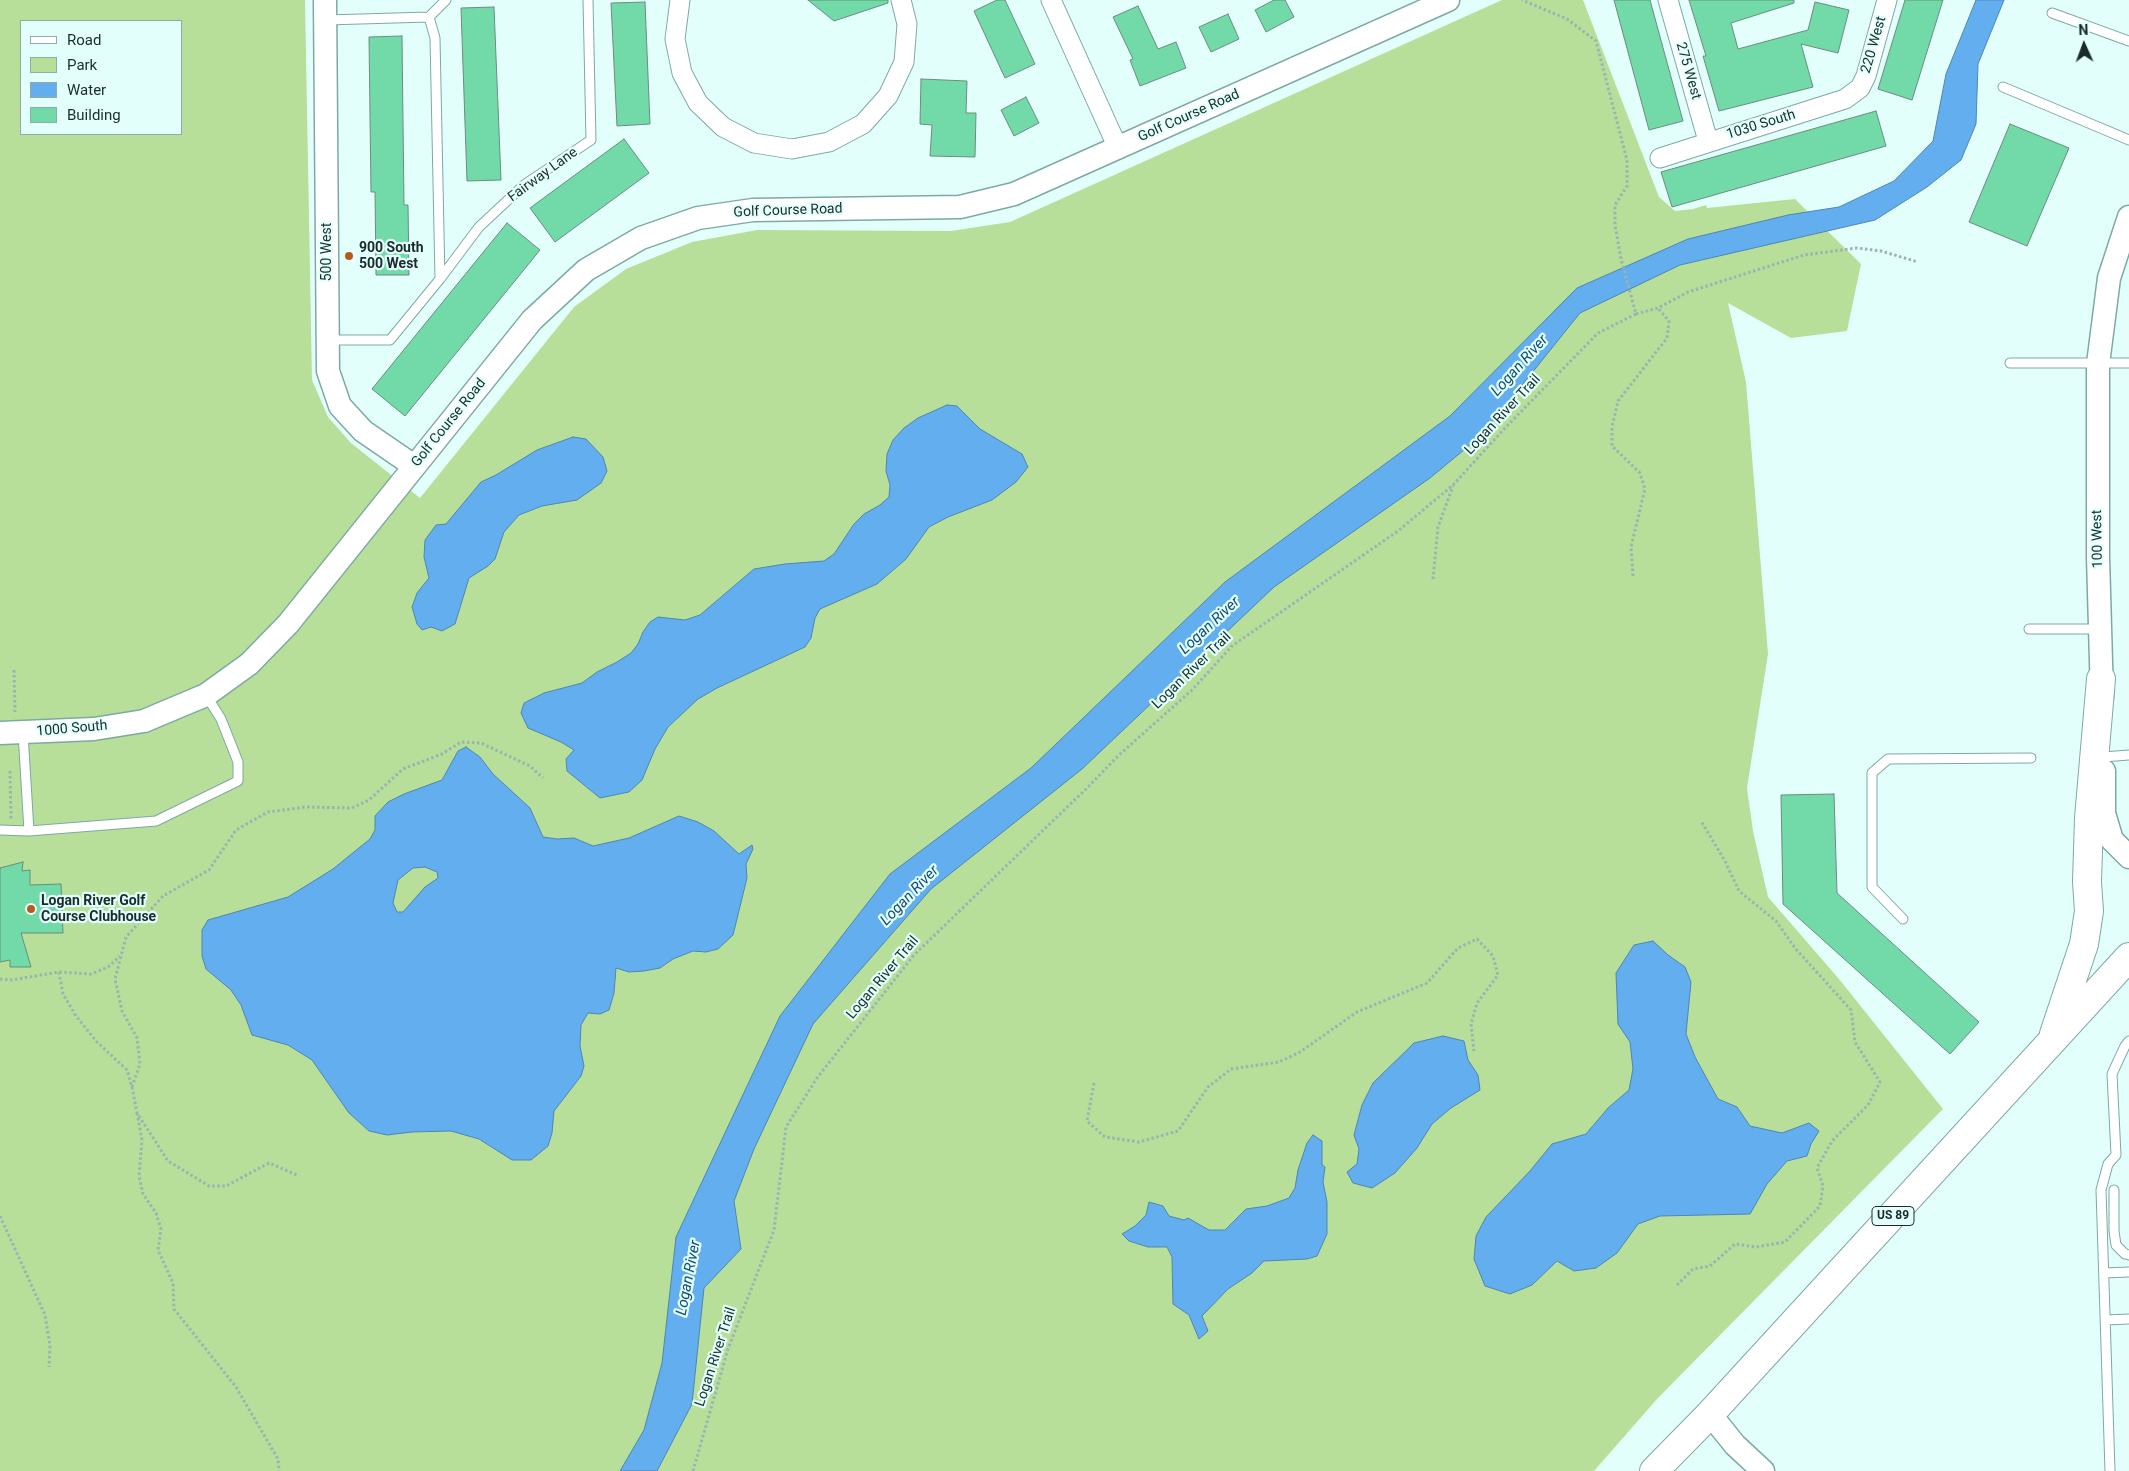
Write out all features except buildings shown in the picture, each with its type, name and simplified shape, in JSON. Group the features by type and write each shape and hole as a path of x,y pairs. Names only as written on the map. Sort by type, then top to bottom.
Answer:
{"highway":[{"path":"2050,1045 2084,944 2088,919 2089,818 2101,679"},
{"name":"US 89","path":"1654,1471 1710,1414 2129,957"}],"street":[{"path":"680,0 675,39 682,73 698,103 723,127 754,143 792,148 829,142 854,129 862,124 888,96 904,62 907,24 901,0"},
{"path":"1051,0 1118,148"},
{"name":"Golf Course Road","path":"144,720 206,696 249,664 288,624 532,320 586,270 641,238 698,218 753,210 960,207 1014,194 1448,0"},
{"name":"275 West","path":"1668,0 1708,141"},
{"name":"220 West","path":"1860,88 1866,76 1887,0"},
{"name":"500 West","path":"325,10 328,371 340,406 363,431 414,466"},
{"name":"1030 South","path":"1660,158 1708,141 1845,99 1860,88"},
{"name":"100 West","path":"2129,217 2109,278 2098,364 2100,629 2104,813 2112,840 2129,857"},
{"name":"1000 South","path":"0,733 94,729 144,720"},
{"path":"1710,1414 1735,1445 1763,1471"}],"lane":[{"path":"325,10 429,17 446,0"},
{"name":"Fairway Lane","path":"327,340 390,340 440,279 479,227 517,191 591,140 588,0"},
{"path":"2052,13 2129,41"},
{"path":"429,17 435,38 440,279"},
{"path":"2003,87 2129,140"},
{"path":"2010,363 2129,363"},
{"path":"2029,629 2100,629"},
{"path":"0,830 29,831 156,821 238,782 238,762 220,719 206,696"},
{"path":"23,732 29,831"},
{"path":"2103,757 2129,755"},
{"path":"1903,919 1872,887 1872,773 1888,758 2031,758"},
{"path":"2110,1471 2100,1190 2108,1164 2116,1155 2112,1074 2129,1041"},
{"path":"2114,1190 2116,1245 2124,1254 2129,1256"},
{"path":"2104,1273 2129,1272"},
{"path":"2106,1320 2129,1319"}],"path":[{"path":"1522,0 1567,19 1596,41 1628,160 1627,186 1615,205 1615,225 1621,259 1636,314"},
{"name":"Logan River Trail","path":"693,1471 728,1349 774,1230 786,1127 817,1078 914,955 1119,755 1192,690 1232,646 1398,531 1453,485 1505,428 1598,334 1636,314 1658,308 1688,292 1804,255 1857,248 1881,251 1918,262"},
{"path":"1632,576 1631,547 1645,489 1640,473 1612,446 1612,427 1618,401 1667,338 1669,321 1658,308"},
{"path":"1433,579 1438,527 1453,485"},
{"path":"132,1087 140,1064 137,1038 122,1011 115,979 126,938 163,896 209,870 236,830 268,812 306,807 352,808 369,800 403,769 442,754 461,742 481,743 530,766 543,778"},
{"path":"1678,1285 1693,1269 1710,1266 1735,1244 1756,1247 1785,1242 1820,1206 1823,1186 1817,1168 1832,1141 1868,1106 1880,1082 1856,1042 1851,1010 1796,948 1776,921 1739,891 1725,861 1701,821"},
{"path":"1094,1083 1087,1121 1105,1137 1139,1142 1178,1131 1208,1088 1231,1069 1279,1062 1300,1052 1357,1012 1428,983 1458,948 1477,939 1493,956 1498,975 1476,1003 1471,1024 1474,1051"},
{"path":"0,979 12,980 59,972 91,974 108,967 121,955"},
{"path":"59,972 63,994 76,1016 97,1042 127,1070 142,1140 139,1176 143,1194 156,1213 161,1229 158,1250 173,1283 174,1309 236,1387 278,1459 279,1471"},
{"path":"137,1113 168,1161 209,1186 226,1186 269,1163 299,1176"},
{"path":"0,1216 45,1315 50,1345 49,1367"}],"green space":[{"path":"0,0 305,0 312,380 328,417 351,443 420,498 574,307 626,269 692,242 757,230 951,231 1010,222 1502,0 1583,0 1659,197 1675,211 1706,205 1707,208 1795,199 1861,264 1847,331 1791,338 1728,303 1746,382 1768,654 1747,788 1753,831 1768,897 1839,979 1943,1109 1657,1399 1594,1471 0,1471"}],"water":[{"name":"Logan River","path":"1976,0 2004,0 1978,64 1976,124 1961,160 1927,187 1875,220 1680,265 1580,313 1482,435 1430,478 1274,587 1082,769 931,889 813,1024 754,1149 734,1201 741,1249 704,1288 692,1404 657,1471 620,1471 644,1430 662,1363 676,1237 780,1016 890,874 1031,768 1225,582 1450,416 1577,288 1688,239 1788,215 1839,207 1894,181 1933,141 1946,74"},
{"path":"947,405 957,406 980,429 1022,454 1028,467 1016,482 992,500 948,517 929,527 906,559 877,584 820,609 815,618 811,638 805,647 717,688 698,699 668,727 655,749 642,780 629,792 600,798 567,771 566,759 574,750 561,742 528,728 521,713 524,703 544,693 582,683 597,672 617,662 631,653 650,622 658,617 685,620 700,615 754,569 824,561 834,554 854,524 864,514 880,505 889,497 890,485 886,471 887,454 893,440 904,428 918,418"},
{"path":"573,437 586,439 603,457 607,471 601,483 577,500 542,506 519,515 504,532 495,559 488,566 469,578 455,624 442,631 431,627 422,630 417,624 412,607 417,593 429,578 424,557 425,540 436,525 446,524 481,482 537,450"},
{"path":"466,747 480,757 493,774 530,808 543,837 557,839 574,838 593,846 629,838 679,816 698,822 714,831 739,854 752,845 753,849 746,864 747,878 733,935 718,949 706,952 693,951 673,959 660,968 644,971 629,972 616,968 614,993 609,1010 600,1014 588,1013 581,1025 580,1046 584,1066 581,1076 554,1111 552,1133 548,1146 531,1160 512,1160 479,1139 451,1131 387,1135 369,1131 349,1113 312,1060 288,1045 252,1035 241,1005 231,990 206,969 202,956 202,930 208,920 288,897 333,869 370,839 375,830 375,816 388,802 442,780 458,751","holes":["425,867 437,872 438,878 425,887 403,912 397,912 393,903 398,880 413,868"]},
{"path":"1653,941 1685,967 1691,982 1686,1034 1695,1057 1718,1099 1737,1107 1750,1126 1782,1133 1809,1123 1819,1131 1811,1144 1807,1156 1787,1161 1767,1184 1750,1214 1660,1216 1638,1224 1617,1253 1596,1268 1574,1271 1557,1261 1532,1285 1510,1294 1485,1286 1474,1259 1476,1236 1486,1217 1530,1171 1552,1144 1586,1134 1608,1108 1629,1090 1633,1069 1630,1042 1618,1024 1616,973 1634,945"},
{"path":"1443,1036 1464,1041 1468,1060 1478,1075 1480,1090 1451,1108 1432,1124 1417,1148 1395,1173 1372,1188 1353,1183 1347,1172 1357,1164 1359,1149 1354,1135 1362,1105 1373,1083 1414,1043"},
{"path":"1313,1135 1322,1141 1322,1165 1325,1167 1323,1182 1327,1202 1327,1234 1317,1256 1307,1259 1264,1261 1252,1273 1228,1289 1202,1316 1208,1331 1199,1339 1189,1315 1173,1304 1172,1257 1167,1247 1148,1247 1129,1241 1122,1234 1135,1226 1146,1215 1149,1202 1163,1206 1169,1216 1184,1220 1188,1218 1209,1230 1225,1230 1246,1209 1267,1206 1289,1198 1295,1188 1298,1170 1307,1143"}],"place":[{"name":"900 South 500 West","path":"349,256"},
{"name":"Logan River Golf Course Clubhouse","path":"31,909"}]}
